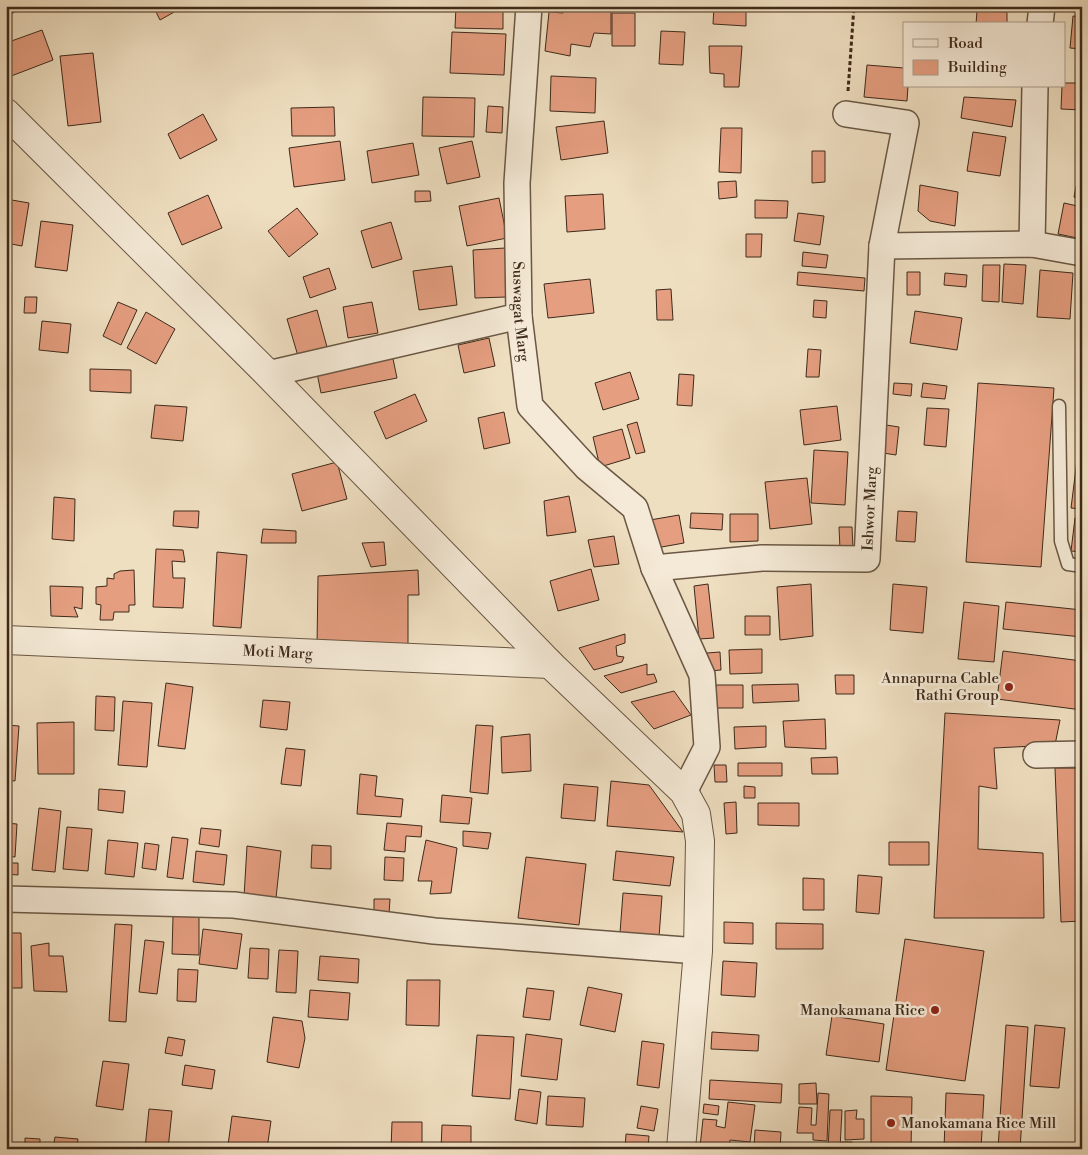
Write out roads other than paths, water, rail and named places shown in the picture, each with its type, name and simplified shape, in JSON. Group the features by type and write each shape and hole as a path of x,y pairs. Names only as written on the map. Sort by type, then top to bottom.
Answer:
{"street":[{"name":"Suswagat Marg","path":"529,6 517,183 519,316 530,406 587,468 636,508 654,568"},
{"path":"1040,22 1042,6"},
{"path":"1032,244 1035,88"},
{"path":"6,114 268,374 550,664 684,792 696,814 700,841 698,951 681,1149"},
{"path":"846,114 906,123 882,246 1032,244 1082,253"},
{"name":"Ishwor Marg","path":"654,568 762,558 867,559 882,246"},
{"path":"268,374 519,316"},
{"path":"654,568 702,675 707,747 684,792"},
{"name":"Moti Marg","path":"6,640 550,664"},
{"path":"1036,755 1082,754"},
{"path":"6,899 234,905 434,931 698,951"}],"lane":[{"path":"1059,406 1061,542 1068,564 1082,566"}],"place":[{"name":"Annapurna Cable Rathi Group","path":"1009,687"},
{"name":"Manokamana Rice","path":"935,1010"},
{"name":"Manokamana Rice Mill","path":"891,1123"}]}
